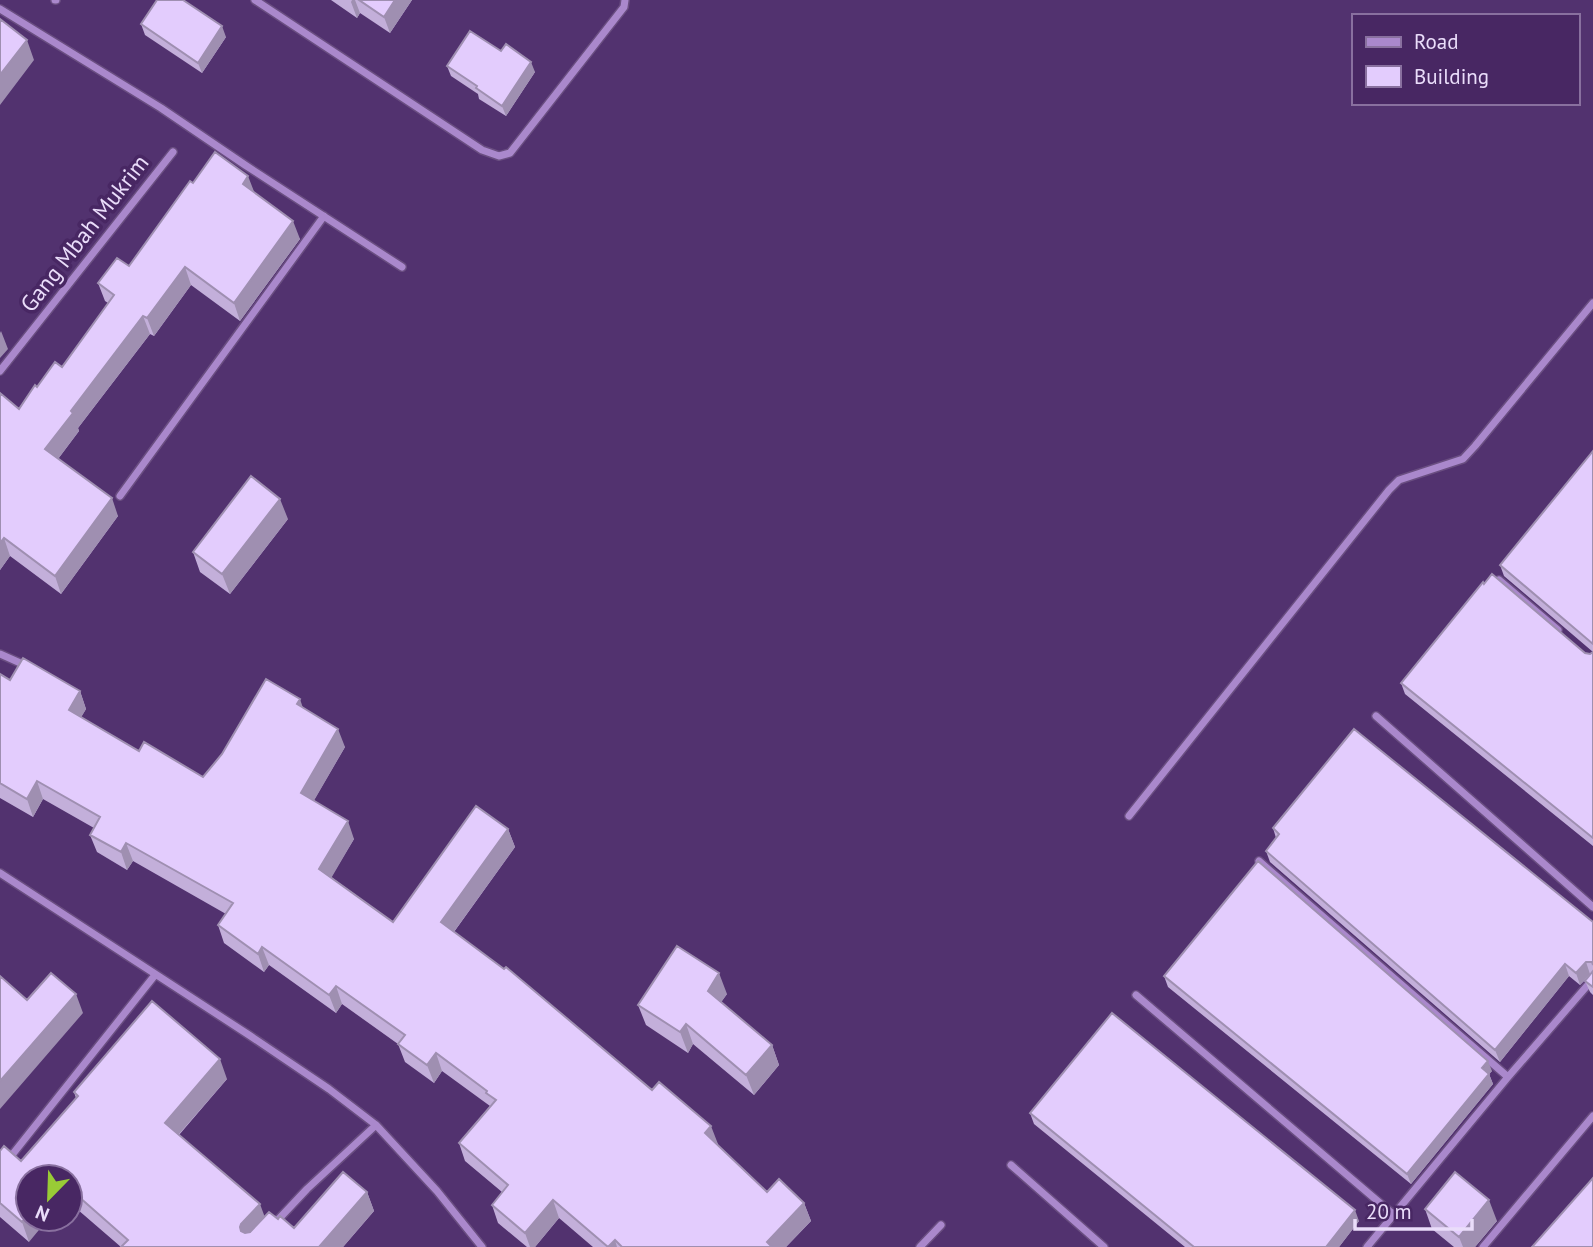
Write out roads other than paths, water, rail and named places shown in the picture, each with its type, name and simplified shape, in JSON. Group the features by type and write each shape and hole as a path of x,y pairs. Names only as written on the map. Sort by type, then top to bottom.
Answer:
{"street":[{"path":"255,0 482,150 499,156 510,153 624,7 625,0"},
{"path":"0,9 161,108 402,267"},
{"name":"Gang Mbah Mukrim","path":"0,371 173,152"},
{"path":"120,496 324,216"},
{"path":"1129,816 1389,490 1399,480 1463,459 1593,303"},
{"path":"1499,580 1562,634"},
{"path":"0,654 32,668"},
{"path":"1376,716 1593,907"},
{"path":"1259,861 1508,1077"},
{"path":"0,873 249,1035 329,1089 376,1125 437,1191 482,1247"},
{"path":"0,1170 155,975"},
{"path":"1367,1247 1593,979"},
{"path":"1136,995 1394,1215"},
{"path":"1483,1247 1593,1116"},
{"path":"266,1232 307,1189 376,1125"},
{"path":"1011,1165 1104,1247"},
{"path":"920,1247 941,1226"}]}
